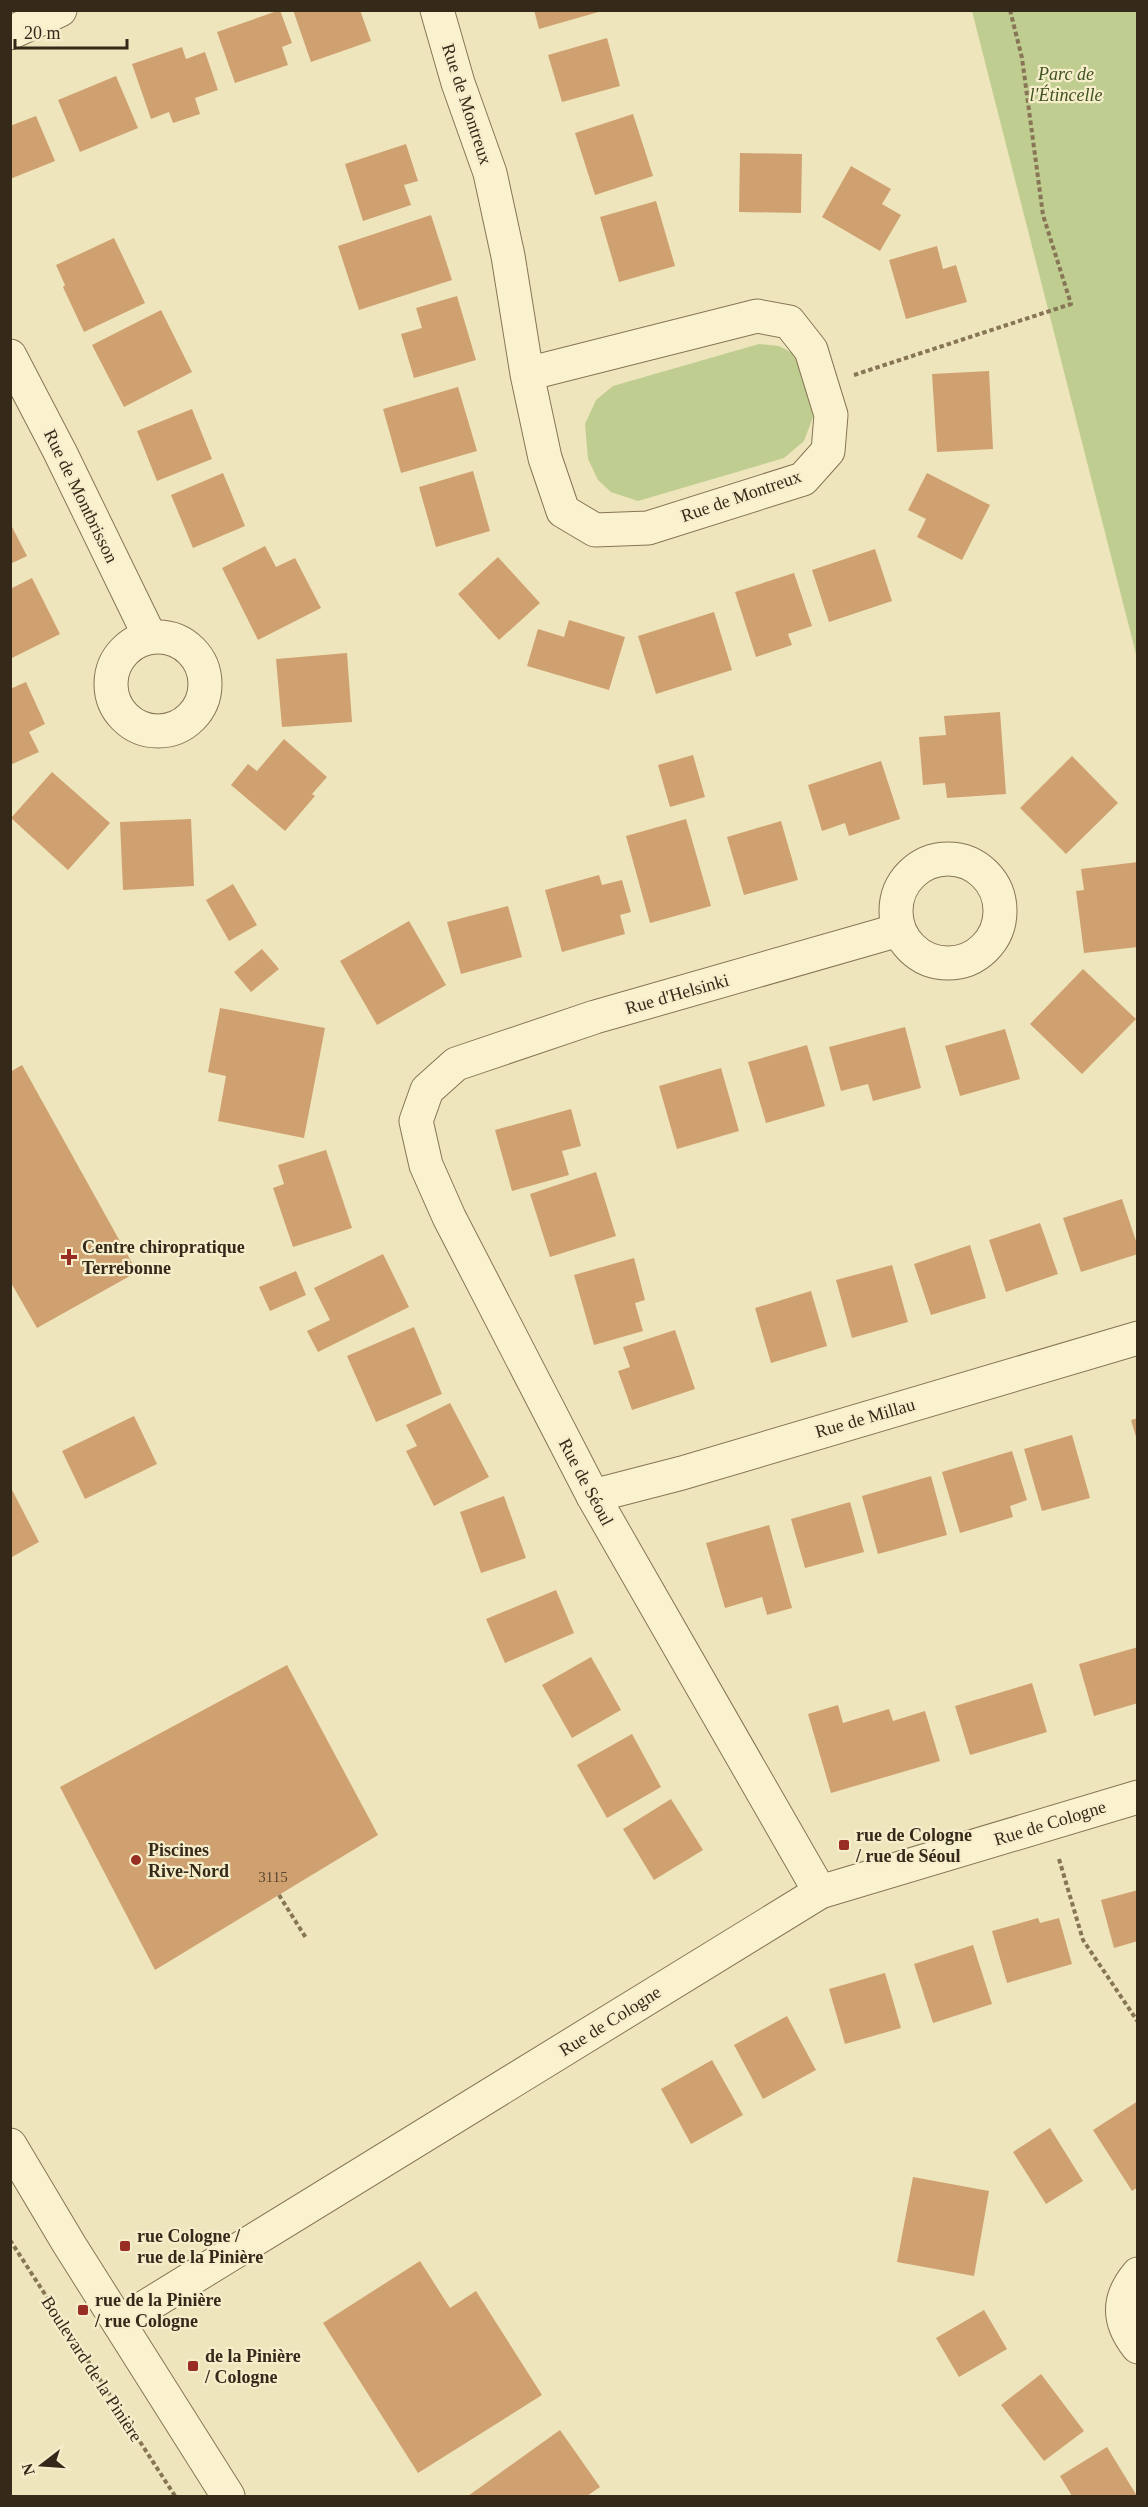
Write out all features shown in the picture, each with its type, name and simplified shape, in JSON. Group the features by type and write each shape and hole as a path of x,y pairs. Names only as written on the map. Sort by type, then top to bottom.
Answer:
{"street":[{"path":"10,33 60,10"},
{"name":"Rue de Montreux","path":"437,10 458,82 490,172 508,256 527,374 545,458 563,511 595,530 648,528 803,478 828,451 831,415 822,385 811,350 789,322 757,316 527,374"},
{"name":"Rue de Montbrisson","path":"10,356 60,452 150,637"},
{"name":"Rue d'Helsinki","path":"456,1064 595,1017 899,930"},
{"name":"Rue de Séoul","path":"456,1064 427,1090 416,1121 426,1165 449,1217 592,1496 820,1892"},
{"name":"Rue de Millau","path":"592,1496 693,1469 1137,1338"},
{"name":"Rue de Cologne","path":"119,2323 820,1892 1137,1797"},
{"path":"10,2145 228,2496"},
{"path":"1137,2274 1131,2281 1123,2302 1121,2319 1137,2347"}],"path":[{"path":"822,385 1071,304 1043,216 1022,58 1010,10"},
{"path":"1048,1824 1083,1940 1137,2022"},
{"path":"279,1895 306,1938"},
{"name":"Boulevard de la Pinière","path":"10,2241 175,2496"}],"green space":[{"name":"Parc de l'Étincelle","path":"972,11 1137,11 1137,658"},
{"path":"759,344 779,346 796,355 809,376 813,417 804,441 784,458 638,501 611,492 598,480 588,459 585,424 596,400 613,386"}],"building":[{"path":"280,10 292,43 282,47 288,65 235,83 217,32"},
{"path":"293,10 360,10 371,41 311,62"},
{"path":"534,10 602,10 602,11 539,29"},
{"path":"607,38 620,86 562,102 548,55"},
{"path":"182,47 186,59 205,52 218,90 195,98 200,114 173,123 169,112 151,119 132,64"},
{"path":"116,76 138,128 80,152 58,100"},
{"path":"633,114 653,176 595,195 575,133"},
{"path":"36,116 55,161 10,179 10,126"},
{"path":"406,144 418,181 404,185 411,205 363,221 345,164"},
{"path":"740,153 802,154 801,213 739,212"},
{"path":"851,166 891,189 882,204 901,215 880,251 822,217"},
{"path":"656,201 675,266 619,282 600,217"},
{"path":"431,215 452,280 359,310 338,246"},
{"path":"114,238 145,303 84,332 63,287 65,285 56,265"},
{"path":"937,246 943,269 956,265 967,302 906,319 889,260"},
{"path":"457,296 476,360 414,378 401,334 422,328 416,308"},
{"path":"161,310 192,372 124,407 92,345"},
{"path":"989,371 993,449 937,452 932,374"},
{"path":"458,387 477,451 401,473 383,409"},
{"path":"192,409 212,459 157,481 137,431"},
{"path":"473,471 490,531 436,547 419,487"},
{"path":"223,473 245,526 193,548 171,495"},
{"path":"927,473 990,505 962,560 917,537 926,519 908,510"},
{"path":"10,523 27,556 10,564"},
{"path":"265,546 276,567 295,558 321,608 258,640 222,568"},
{"path":"875,549 892,601 829,622 812,570"},
{"path":"498,557 540,603 499,640 458,594"},
{"path":"794,573 812,626 788,634 792,645 756,657 735,592"},
{"path":"32,578 60,634 10,659 10,589"},
{"path":"714,612 732,670 656,694 638,636"},
{"path":"569,620 625,637 609,690 527,666 538,629 564,637"},
{"path":"347,653 352,722 282,727 276,659"},
{"path":"26,682 45,724 29,732 39,752 10,765 10,689"},
{"path":"1000,712 1006,794 947,798 945,783 923,785 919,737 946,735 944,716"},
{"path":"284,739 327,777 312,794 315,796 285,831 231,785 248,764 257,771"},
{"path":"693,755 705,797 670,807 658,765"},
{"path":"1072,756 1118,803 1066,854 1020,808"},
{"path":"881,761 900,819 849,836 845,823 822,831 808,785"},
{"path":"52,772 110,823 68,870 11,818"},
{"path":"191,819 194,886 123,890 120,822"},
{"path":"686,819 711,906 650,923 626,836"},
{"path":"781,821 798,880 744,895 727,837"},
{"path":"1138,862 1138,947 1084,953 1076,891 1084,890 1081,869"},
{"path":"599,875 602,885 622,880 631,912 620,915 625,934 562,952 545,890"},
{"path":"233,884 257,925 229,941 206,900"},
{"path":"508,906 522,957 461,974 447,922"},
{"path":"409,921 446,985 377,1025 340,961"},
{"path":"262,949 279,969 251,992 234,972"},
{"path":"1083,969 1136,1019 1082,1074 1030,1024"},
{"path":"220,1008 325,1028 304,1138 218,1121 226,1076 208,1072"},
{"path":"905,1027 921,1088 873,1101 868,1084 841,1091 829,1047"},
{"path":"1005,1029 1020,1079 960,1096 945,1046"},
{"path":"807,1045 825,1106 766,1123 748,1062"},
{"path":"22,1065 137,1272 37,1328 10,1281 10,1072"},
{"path":"721,1068 739,1131 677,1149 659,1086"},
{"path":"571,1109 581,1146 562,1151 569,1175 512,1191 495,1130"},
{"path":"326,1150 352,1228 293,1247 273,1188 284,1184 278,1165"},
{"path":"596,1172 616,1236 550,1257 530,1194"},
{"path":"1122,1199 1138,1247 1138,1254 1081,1272 1063,1218"},
{"path":"1040,1223 1058,1274 1006,1292 989,1240"},
{"path":"970,1245 986,1298 931,1315 914,1264"},
{"path":"383,1254 409,1307 318,1352 307,1331 330,1320 314,1288"},
{"path":"634,1258 645,1300 635,1303 643,1331 594,1345 574,1275"},
{"path":"892,1265 908,1322 852,1338 836,1280"},
{"path":"296,1271 306,1295 270,1311 259,1287"},
{"path":"811,1291 827,1346 771,1363 755,1308"},
{"path":"414,1327 442,1394 376,1422 347,1356"},
{"path":"675,1330 695,1389 632,1410 618,1371 630,1367 623,1347"},
{"path":"450,1403 489,1477 434,1506 406,1451 417,1446 406,1425"},
{"path":"134,1416 157,1464 85,1499 62,1451"},
{"path":"1138,1418 1138,1440 1137,1440 1131,1420"},
{"path":"1072,1435 1090,1498 1042,1511 1024,1449"},
{"path":"1012,1451 1027,1500 1010,1506 1013,1517 960,1533 942,1472"},
{"path":"931,1476 947,1535 878,1554 862,1496"},
{"path":"10,1486 39,1542 10,1558"},
{"path":"504,1496 526,1558 481,1573 460,1512"},
{"path":"850,1502 864,1552 805,1568 791,1519"},
{"path":"769,1525 792,1608 767,1615 762,1597 725,1608 706,1543"},
{"path":"556,1590 574,1633 505,1663 486,1619"},
{"path":"1138,1647 1138,1703 1094,1716 1079,1664"},
{"path":"591,1657 621,1710 572,1738 542,1685"},
{"path":"287,1665 378,1835 155,1970 60,1787"},
{"path":"1032,1683 1047,1732 970,1755 955,1706"},
{"path":"838,1705 843,1723 889,1709 893,1721 925,1711 940,1761 831,1793 808,1714"},
{"path":"632,1734 661,1787 607,1818 577,1765"},
{"path":"671,1799 703,1850 654,1880 623,1829"},
{"path":"1138,1890 1138,1941 1114,1948 1101,1900"},
{"path":"1038,1918 1040,1923 1059,1918 1072,1964 1007,1983 992,1931"},
{"path":"973,1945 992,2004 933,2023 914,1964"},
{"path":"885,1973 901,2028 845,2044 829,1989"},
{"path":"787,2016 816,2070 763,2099 734,2045"},
{"path":"712,2060 743,2115 691,2144 661,2089"},
{"path":"1138,2101 1138,2187 1132,2191 1093,2130"},
{"path":"1050,2128 1083,2181 1046,2204 1013,2152"},
{"path":"913,2177 989,2191 974,2276 897,2262"},
{"path":"420,2261 450,2308 476,2291 542,2395 418,2473 323,2323"},
{"path":"984,2310 1007,2349 959,2377 936,2338"},
{"path":"1041,2374 1084,2431 1044,2461 1001,2405"},
{"path":"560,2430 600,2487 587,2496 468,2496"},
{"path":"1107,2447 1137,2496 1072,2496 1060,2476"}],"place":[{"name":"Centre chiropratique Terrebonne","path":"69,1257"},
{"name":"rue de Cologne / rue de Séoul","path":"844,1845"},
{"name":"Piscines Rive-Nord","path":"136,1860"},
{"name":"rue Cologne / rue de la Pinière","path":"125,2246"},
{"name":"rue de la Pinière / rue Cologne","path":"83,2310"},
{"name":"de la Pinière / Cologne","path":"193,2366"}]}
